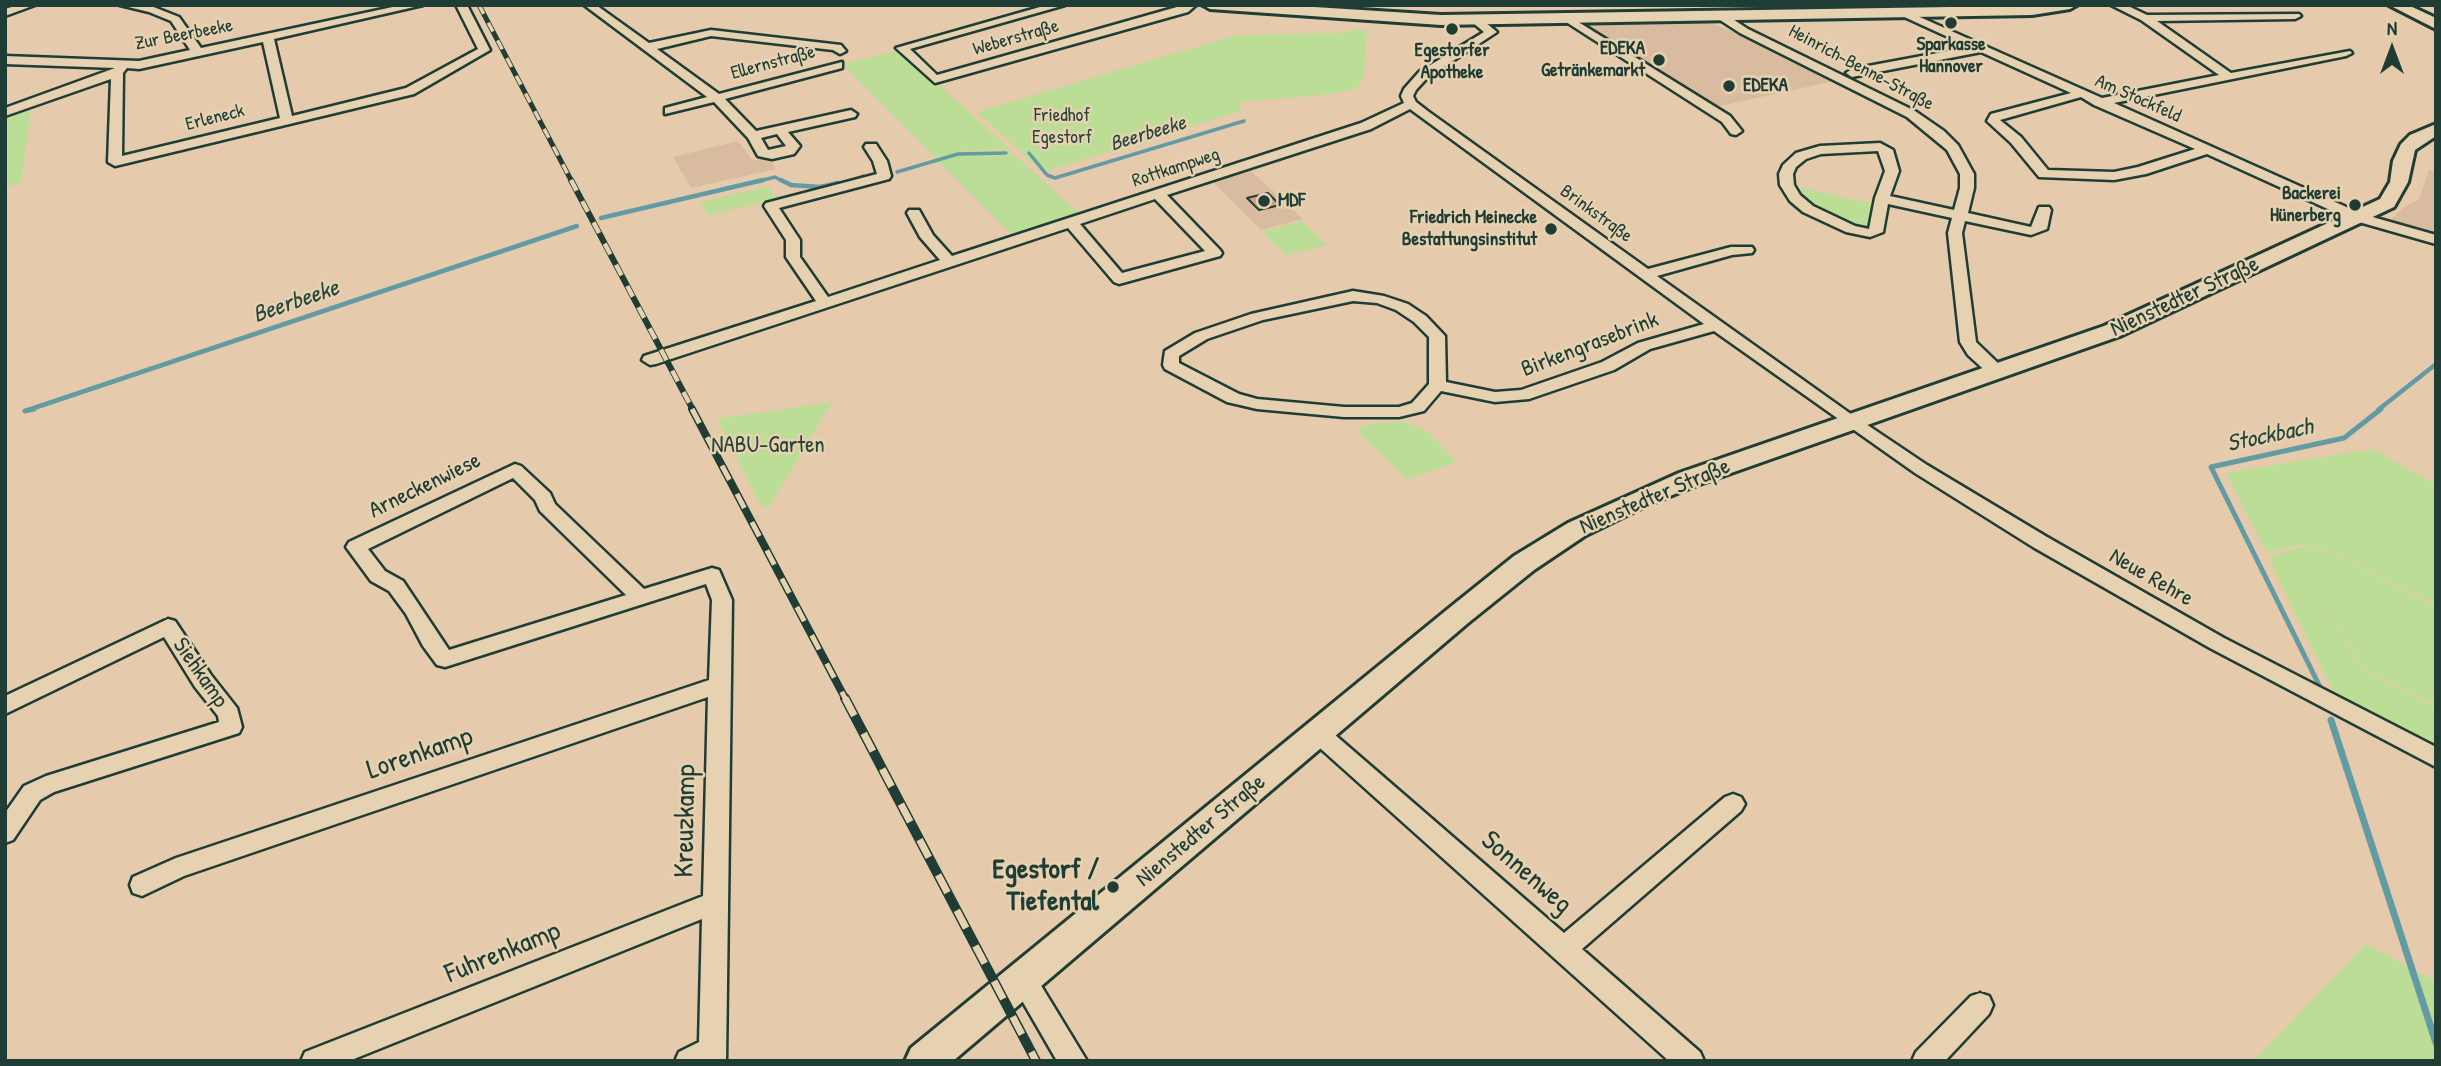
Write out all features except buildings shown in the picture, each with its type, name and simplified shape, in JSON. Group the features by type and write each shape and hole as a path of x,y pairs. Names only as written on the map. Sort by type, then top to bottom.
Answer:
{"main road":[{"path":"1210,5 1403,19 1476,20 2032,11 2070,5"},
{"path":"2396,5 2436,24"},
{"name":"Nienstedter Straße","path":"924,1061 1524,564 1577,529 1634,501 1688,479 2112,331 2357,217 2387,203 2394,195 2407,148 2416,139 2436,129"}],"street":[{"path":"5,13 30,5"},
{"path":"125,5 151,9 176,19 198,53"},
{"name":"Zur Beerbeeke","path":"5,112 120,69 418,5"},
{"name":"Erleneck","path":"120,69 115,162 410,91 484,50 461,5"},
{"name":"Ellernstraße","path":"589,5 717,98 753,136 763,153 772,155 789,150 793,146 781,131"},
{"name":"Weberstraße","path":"1060,5 904,47 903,50 935,79 1184,10 1191,5"},
{"path":"2116,5 2145,18 2230,77"},
{"name":"Am Stockfeld","path":"1904,13 2357,217 2436,240"},
{"name":"Heinrich-Benne-Straße","path":"1721,16 1744,31 1911,114 1953,148 1967,174 1967,188 1955,233 1968,342 1973,352 1997,372"},
{"path":"2145,18 2295,16"},
{"path":"1567,18 1726,119 1736,131"},
{"path":"1411,104 1407,96 1416,82 1510,19"},
{"path":"1476,20 1491,32"},
{"path":"649,47 712,33 837,47 840,51"},
{"path":"268,38 287,121"},
{"path":"1852,74 1979,49"},
{"path":"2098,102 2346,53"},
{"path":"8,62 120,69"},
{"name":"Ellernstraße","path":"668,111 838,65"},
{"path":"2080,94 1995,117 1993,121 2016,139 2044,174 2114,176 2141,171 2206,150"},
{"name":"Rottkampweg","path":"650,360 1366,126 1411,104"},
{"name":"Brinkstraße","path":"1411,104 1852,423"},
{"path":"753,136 851,114"},
{"path":"825,303 793,257 793,240 771,206 884,176 871,147"},
{"path":"1880,147 1886,150 1892,171 1882,198 1876,232 1851,229 1808,209 1795,198 1787,185 1786,174 1790,165 1801,156 1819,150 1880,147"},
{"path":"1071,222 1119,279 1215,253 1158,194"},
{"path":"1882,198 2031,231 2040,229 2044,211"},
{"path":"914,213 927,237 949,262"},
{"path":"1646,274 1747,250"},
{"path":"1353,296 1379,299 1402,307 1420,319 1437,336 1437,385 1418,407 1399,412 1344,412 1257,404 1233,398 1171,365 1171,354 1201,336 1257,317 1325,300 1353,296"},
{"name":"Birkengrasebrink","path":"1437,385 1495,397 1523,395 1608,366 1644,346 1716,325"},
{"name":"Neue Rehre","path":"1852,423 1921,469 2126,592 2436,758"},
{"name":"Arneckenwiese","path":"638,598 634,590 547,507 543,498 515,470 356,547 378,576 396,586 445,659 712,575 716,585"},
{"name":"Kreuzkamp","path":"704,1057 714,903 719,685 722,670 722,600 716,585"},
{"name":"Siehkamp","path":"5,706 168,626 203,681 229,714 231,727 46,785 32,793 5,833"},
{"name":"Lorenkamp","path":"142,885 176,868 719,685"},
{"name":"Sonnenweg","path":"1319,734 1690,1061"},
{"path":"1564,949 1733,804"},
{"name":"Fuhrenkamp","path":"315,1061 714,903"},
{"path":"1022,978 1073,1061"},
{"path":"1926,1061 1980,1005"}],"shaded area":[{"path":"1703,20 1756,41 1834,81 1711,108 1577,22"},
{"path":"738,141 753,161 769,157 776,169 691,188 673,157"},
{"path":"1250,170 1303,219 1261,230 1212,181"},
{"path":"2429,170 2436,171 2436,237 2387,223 2404,207 2419,199"}],"green space":[{"name":"Friedhof Egestorf","path":"1349,29 1370,31 1367,33 1364,76 1357,89 1332,94 1239,102 1240,111 1043,172 977,112 1237,35 1348,33"},
{"path":"900,50 1011,150 963,151 936,158 842,64"},
{"path":"31,111 21,183 5,187 5,113"},
{"path":"1013,154 1080,214 1080,217 1014,237 938,161 960,155"},
{"path":"768,186 776,199 708,215 700,202"},
{"path":"1797,189 1874,204 1870,226 1856,226 1819,209"},
{"path":"1302,221 1327,245 1286,255 1262,231"},
{"name":"NABU-Garten","path":"832,402 768,509 760,504 717,419"},
{"path":"1402,421 1427,431 1457,462 1407,479 1357,431 1364,425"},
{"path":"2373,449 2436,485 2436,604 2331,551 2300,545 2267,553 2226,473"},
{"path":"2303,547 2331,552 2436,606 2436,705 2365,670 2310,578 2364,671 2436,707 2436,749 2337,699 2275,572 2270,556"},
{"path":"2366,944 2436,982 2436,1061 2254,1061"}],"waterway":[{"name":"Beerbeeke","path":"1029,153 1047,175 1055,178 1244,121"},
{"name":"Beerbeeke","path":"897,172 958,154 1006,153"},
{"name":"Beerbeeke","path":"853,180 863,176"},
{"name":"Beerbeeke","path":"756,182 775,177 784,182"},
{"name":"Beerbeeke","path":"601,218 763,180"},
{"name":"Beerbeeke","path":"781,180 791,185 820,187 838,183"},
{"name":"Beerbeeke","path":"28,410 577,226"},
{"name":"Stockbach","path":"2378,410 2436,364"},
{"name":"Beerbeeke","path":"25,411 34,409"},
{"name":"Stockbach","path":"2322,691 2211,467 2344,438 2381,409"},
{"name":"Stockbach","path":"2331,720 2436,1043"}],"railway":[{"path":"479,5 572,182"},
{"path":"571,180 693,410"},
{"path":"692,409 846,700"},
{"path":"845,698 1036,1061"}],"place":[{"name":"Sparkasse Hannover","path":"1951,23"},
{"name":"Egestorfer Apotheke","path":"1452,29"},
{"name":"EDEKA Getränkemarkt","path":"1659,60"},
{"name":"EDEKA","path":"1729,86"},
{"name":"MDF","path":"1264,201"},
{"name":"Backerei Hünerberg","path":"2355,205"},
{"name":"Friedrich Meinecke Bestattungsinstitut","path":"1551,229"},
{"name":"Egestorf / Tiefental","path":"1113,887"}]}
